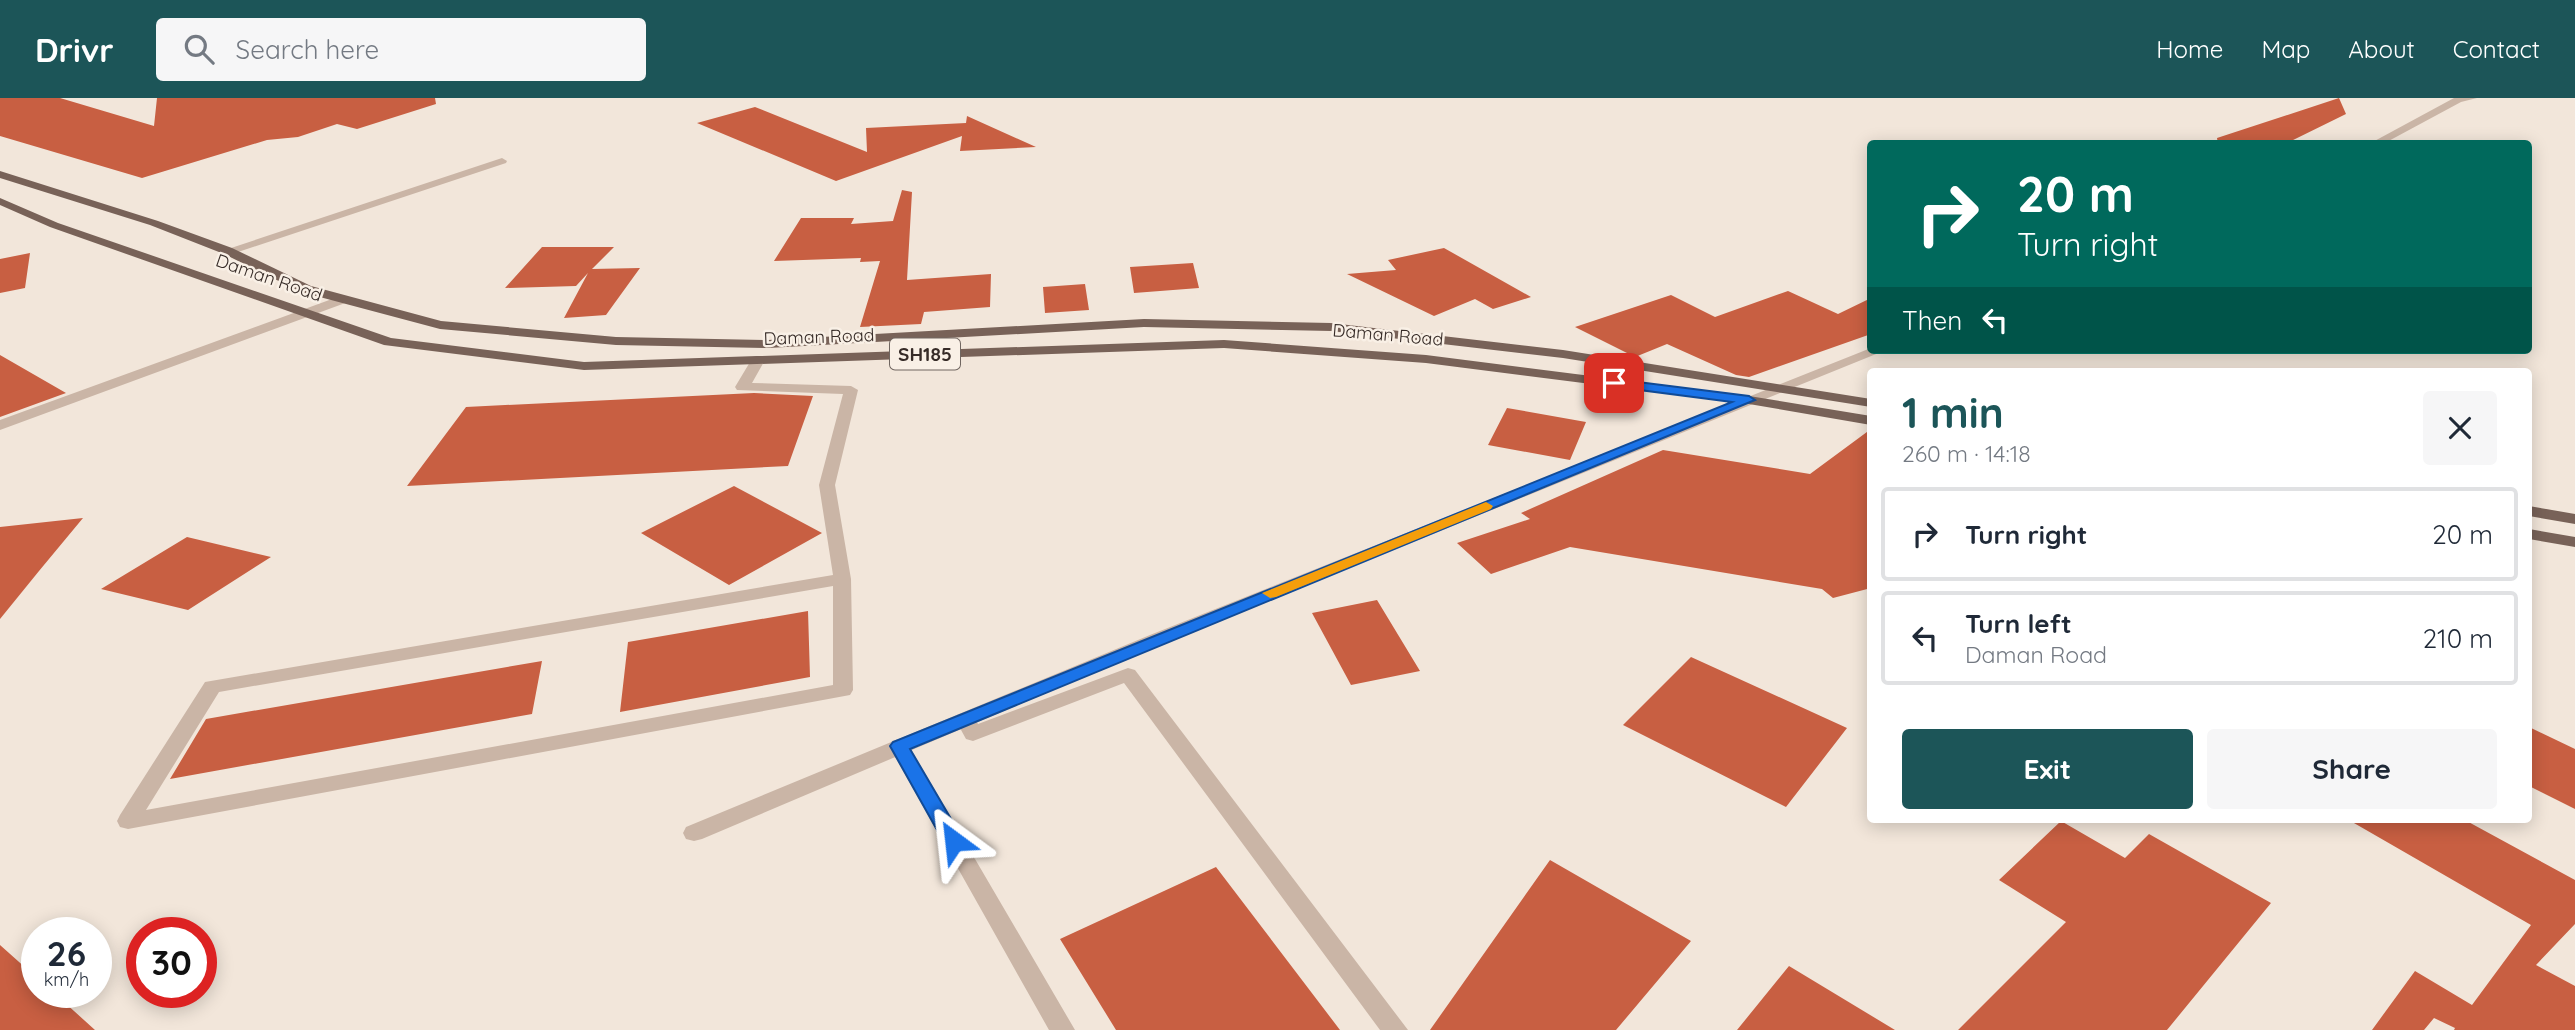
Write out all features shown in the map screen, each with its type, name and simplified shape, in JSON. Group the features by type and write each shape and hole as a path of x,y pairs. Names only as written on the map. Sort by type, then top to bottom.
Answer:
{"main road":[{"path":"0,174 153,223 228,251 306,289 440,325 615,341 768,344 1144,323 1331,327 1563,354 1867,402"},
{"name":"Daman Road","path":"0,201 54,225 389,342 584,366 1224,344 1426,359 1749,400 1867,420"},
{"path":"2532,512 2575,519"},
{"path":"2532,535 2575,542"}],"street":[{"path":"2382,140 2459,99 2472,98"},
{"path":"228,251 502,161"},
{"path":"0,425 343,299"},
{"path":"694,833 965,719 1749,400 1868,354"},
{"path":"758,360 742,387 850,390 827,485 842,579 843,690 128,821 212,687 842,579"},
{"path":"965,719 973,734 1128,674 1395,1030"},
{"path":"899,746 1062,1030"}],"building":[{"path":"0,98 60,98 154,126 157,98 435,98 436,104 357,129 337,124 298,137 267,140 142,178 0,136"},
{"path":"2339,98 2346,114 2293,140 2217,138"},
{"path":"755,107 867,152 866,128 966,123 967,116 1036,147 960,151 962,136 836,181 697,123"},
{"path":"902,190 912,192 907,280 991,274 990,307 924,312 921,324 860,327 880,261 860,262 861,258 774,261 801,218 854,218 851,224 893,221"},
{"path":"542,247 614,247 592,269 640,268 606,315 564,318 588,273 576,286 505,288"},
{"path":"1444,248 1531,297 1493,309 1475,299 1434,316 1347,274 1396,270 1388,260"},
{"path":"30,253 25,288 0,293 0,259"},
{"path":"1193,263 1199,288 1134,293 1130,267"},
{"path":"1085,284 1089,310 1045,313 1043,287"},
{"path":"1788,291 1838,314 1867,300 1867,335 1749,377 1736,375 1667,344 1635,357 1575,327 1671,295 1715,317"},
{"path":"0,355 66,393 0,417"},
{"path":"754,393 813,396 788,466 407,486 466,407"},
{"path":"1507,408 1586,422 1570,460 1488,445"},
{"path":"1867,432 1867,589 1833,598 1822,589 1570,547 1491,574 1457,543 1530,519 1521,513 1663,450 1810,474"},
{"path":"734,486 822,533 729,585 641,533"},
{"path":"83,518 39,571 0,619 0,527"},
{"path":"187,537 271,557 188,610 101,589"},
{"path":"1377,600 1420,671 1351,685 1312,613"},
{"path":"808,611 810,677 620,712 628,642"},
{"path":"1691,657 1847,728 1786,807 1623,725"},
{"path":"542,661 532,714 170,779 206,719"},
{"path":"2532,728 2575,749 2575,809 2532,788"},
{"path":"2059,823 2064,823 2125,858 2149,834 2271,903 2167,1030 1958,1030 2066,922 1999,880"},
{"path":"2354,823 2470,823 2575,880 2575,924 2536,965 2575,986 2575,1030 2454,1030 2455,1028 2434,1018 2424,1030 2372,1030 2415,971 2472,1005 2531,925"},
{"path":"1550,860 1691,941 1616,1030 1430,1030"},
{"path":"1216,867 1340,1030 1116,1030 1060,939"},
{"path":"0,945 21,964 21,1008 71,1008 95,1030 0,1030"},
{"path":"1789,966 1895,1030 1737,1030"}],"slow traffic":[{"path":"1270,593 1486,506"}],"route":[{"path":"954,841 899,746 1749,400 1614,383"}]}
